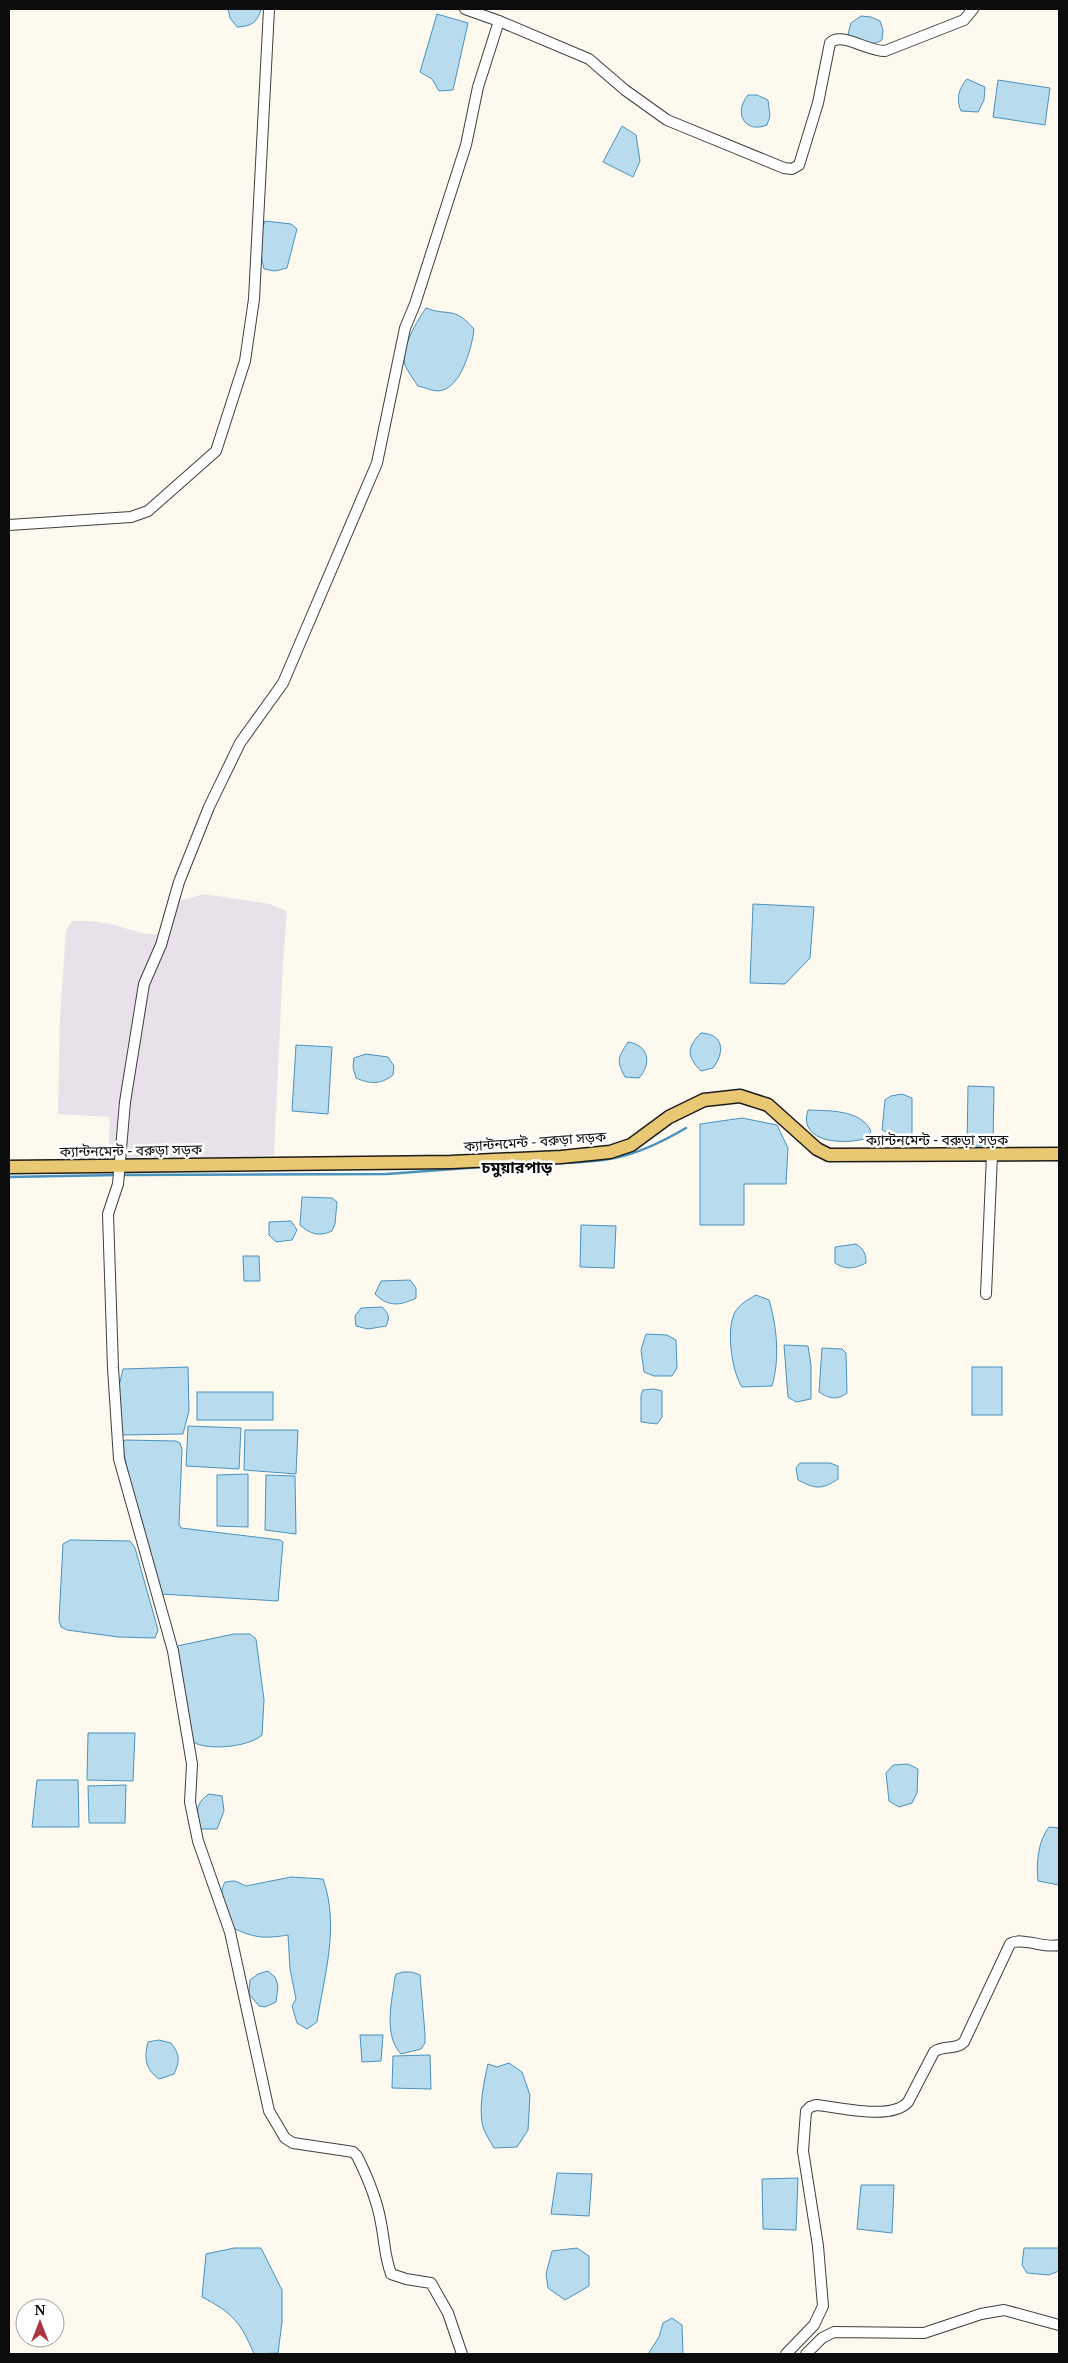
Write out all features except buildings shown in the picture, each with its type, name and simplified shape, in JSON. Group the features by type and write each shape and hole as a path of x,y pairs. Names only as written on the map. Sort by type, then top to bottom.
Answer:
{"main road":[{"name":"ক্যান্টনমেন্ট - বরুড়া সড়ক","path":"9,1167 451,1162 560,1157 610,1152 631,1144 669,1117 704,1100 740,1096 768,1105 817,1149 829,1155 1059,1154"}],"street":[{"path":"9,525 132,517 148,511 216,451 245,361 254,299 269,9"},
{"path":"465,9 499,21 589,59 625,90 667,120 784,168 792,169 799,166 818,103 830,43 834,39 840,37 874,51 885,51 964,20 972,9"},
{"path":"462,2354 448,2313 431,2284 391,2274 384,2255 382,2224 372,2188 353,2152 293,2143 285,2138 269,2111 230,1932 198,1841 190,1802 192,1764 173,1651 119,1459 113,1368 108,1214 118,1184 125,1102 144,984 161,945 179,882 209,807 240,743 283,683 376,463 405,328 466,145 478,87 499,21"},
{"path":"986,1294 992,1154"},
{"path":"789,2353 814,2324 823,2306 818,2246 803,2151 806,2112 810,2107 816,2105 889,2113 902,2108 908,2102 937,2049 955,2048 964,2042 1010,1944 1016,1941 1052,1947 1059,1945"},
{"path":"806,2354 822,2338 834,2332 924,2333 992,2311 1010,2311 1059,2325"}],"shaded area":[{"path":"204,894 270,904 287,911 274,1155 174,1162 108,1162 110,1117 58,1114 60,1017 66,930 72,921 92,921 146,934 168,934 179,901"}],"water":[{"path":"228,9 261,10 252,23 237,27 230,18"},
{"path":"437,14 468,23 453,90 439,91 432,79 420,72"},
{"path":"861,16 871,17 880,21 883,30 882,40 874,43 864,43 848,34 851,23"},
{"path":"967,79 985,87 984,100 978,112 961,111 959,107 960,91"},
{"path":"998,80 1050,88 1045,125 993,117"},
{"path":"748,95 757,95 768,100 770,116 767,125 753,127 744,120 742,109"},
{"path":"622,126 636,135 640,161 633,177 603,162"},
{"path":"265,221 291,224 297,229 287,268 275,271 264,269 260,245"},
{"path":"426,308 456,314 474,329 468,356 459,376 446,389 438,391 418,386 405,365 404,358 407,343"},
{"path":"753,904 814,907 810,958 785,984 750,983"},
{"path":"701,1033 709,1034 718,1040 721,1050 713,1068 701,1071 693,1061 690,1052 693,1043"},
{"path":"628,1042 640,1047 646,1056 646,1067 639,1078 625,1077 620,1067 619,1059"},
{"path":"296,1045 332,1047 328,1114 292,1111"},
{"path":"366,1054 388,1057 394,1066 393,1075 379,1082 356,1078 353,1067 354,1058"},
{"path":"968,1086 994,1087 993,1146 967,1146"},
{"path":"902,1094 912,1098 912,1134 895,1136 882,1130 885,1100 891,1096"},
{"path":"808,1110 834,1111 852,1115 866,1124 871,1131 867,1138 848,1141 837,1141 817,1136 810,1130 807,1121"},
{"path":"742,1118 777,1125 788,1148 786,1184 744,1184 744,1225 700,1225 700,1124"},
{"path":"302,1197 332,1198 337,1202 335,1224 332,1231 315,1234 307,1231 300,1225"},
{"path":"291,1221 297,1230 292,1240 276,1242 269,1235 269,1222"},
{"path":"581,1225 616,1226 614,1268 580,1267"},
{"path":"856,1244 864,1252 866,1263 850,1268 835,1263 835,1247"},
{"path":"243,1256 259,1256 260,1281 244,1281"},
{"path":"410,1280 416,1288 416,1298 410,1301 399,1304 389,1303 375,1294 381,1281"},
{"path":"756,1295 769,1300 772,1310 776,1332 776,1365 772,1386 742,1387 733,1363 731,1324 734,1313 742,1304"},
{"path":"382,1307 388,1316 386,1326 368,1329 356,1326 355,1316 361,1308"},
{"path":"646,1334 667,1335 676,1340 677,1368 672,1376 654,1376 644,1372 641,1350"},
{"path":"784,1345 808,1346 811,1365 811,1399 796,1402 788,1397"},
{"path":"822,1348 842,1349 846,1353 847,1393 843,1396 829,1397 819,1392"},
{"path":"188,1367 189,1411 183,1434 120,1435 119,1386 123,1369"},
{"path":"972,1367 1002,1367 1002,1415 972,1415"},
{"path":"654,1389 662,1391 662,1417 657,1424 641,1422 641,1395 643,1390"},
{"path":"197,1392 273,1392 273,1420 197,1420"},
{"path":"188,1426 241,1428 239,1469 186,1466"},
{"path":"245,1430 298,1430 296,1474 244,1470"},
{"path":"125,1440 176,1441 180,1443 182,1449 179,1524 181,1528 280,1540 283,1542 278,1601 161,1594 141,1535 122,1444"},
{"path":"800,1463 830,1463 838,1466 838,1479 823,1487 814,1487 804,1483 798,1480 796,1468"},
{"path":"248,1474 248,1527 217,1526 217,1475"},
{"path":"266,1475 295,1476 296,1534 265,1530"},
{"path":"70,1540 130,1541 135,1548 158,1630 155,1638 118,1637 67,1630 61,1627 59,1620 63,1544"},
{"path":"234,1634 250,1634 256,1639 264,1700 262,1735 238,1745 218,1747 200,1745 193,1742 175,1651 177,1646"},
{"path":"88,1733 135,1733 133,1781 87,1780"},
{"path":"908,1764 918,1769 917,1793 912,1803 899,1807 889,1801 886,1773 893,1765"},
{"path":"37,1780 78,1780 79,1827 32,1827"},
{"path":"126,1785 125,1823 89,1823 88,1786"},
{"path":"209,1794 222,1796 224,1811 217,1829 200,1829 199,1805"},
{"path":"1049,1827 1059,1828 1059,1885 1038,1881 1039,1853 1042,1839"},
{"path":"291,1877 323,1879 330,1915 329,1951 317,2022 307,2029 297,2023 292,2006 296,1999 290,1969 288,1935 259,1937 231,1927 222,1899 225,1882 235,1881 246,1886"},
{"path":"268,1971 275,1977 278,1986 276,2002 265,2007 259,2006 249,1994 250,1980 258,1974"},
{"path":"412,1972 420,1975 425,2043 421,2049 401,2054 395,2046 392,2037 390,2017 395,1977 396,1974"},
{"path":"360,2035 383,2035 381,2061 362,2062"},
{"path":"159,2040 171,2043 178,2058 174,2074 159,2079 148,2067 146,2053 148,2042"},
{"path":"430,2055 431,2089 392,2088 393,2056"},
{"path":"509,2063 522,2072 530,2095 528,2130 517,2147 494,2148 484,2130 482,2120 483,2087 488,2064 497,2067"},
{"path":"557,2173 592,2174 589,2216 551,2214"},
{"path":"798,2178 796,2230 763,2229 762,2179"},
{"path":"861,2185 894,2185 892,2233 857,2229"},
{"path":"234,2248 261,2248 282,2290 282,2322 278,2353 254,2354 245,2334 235,2320 221,2308 202,2297 206,2254"},
{"path":"577,2248 589,2256 589,2286 565,2300 548,2288 546,2274 552,2251"},
{"path":"1024,2248 1059,2248 1059,2271 1049,2275 1027,2273 1022,2265"},
{"path":"672,2318 682,2325 683,2354 648,2354 659,2337 663,2323"}],"waterway":[{"path":"560,1163 596,1161 626,1155 654,1145 686,1128"},
{"path":"123,1175 387,1174 494,1166"},
{"path":"9,1177 117,1175"}],"district":[{"name":"চমুয়ারপাড়","path":"517,1167"}]}
